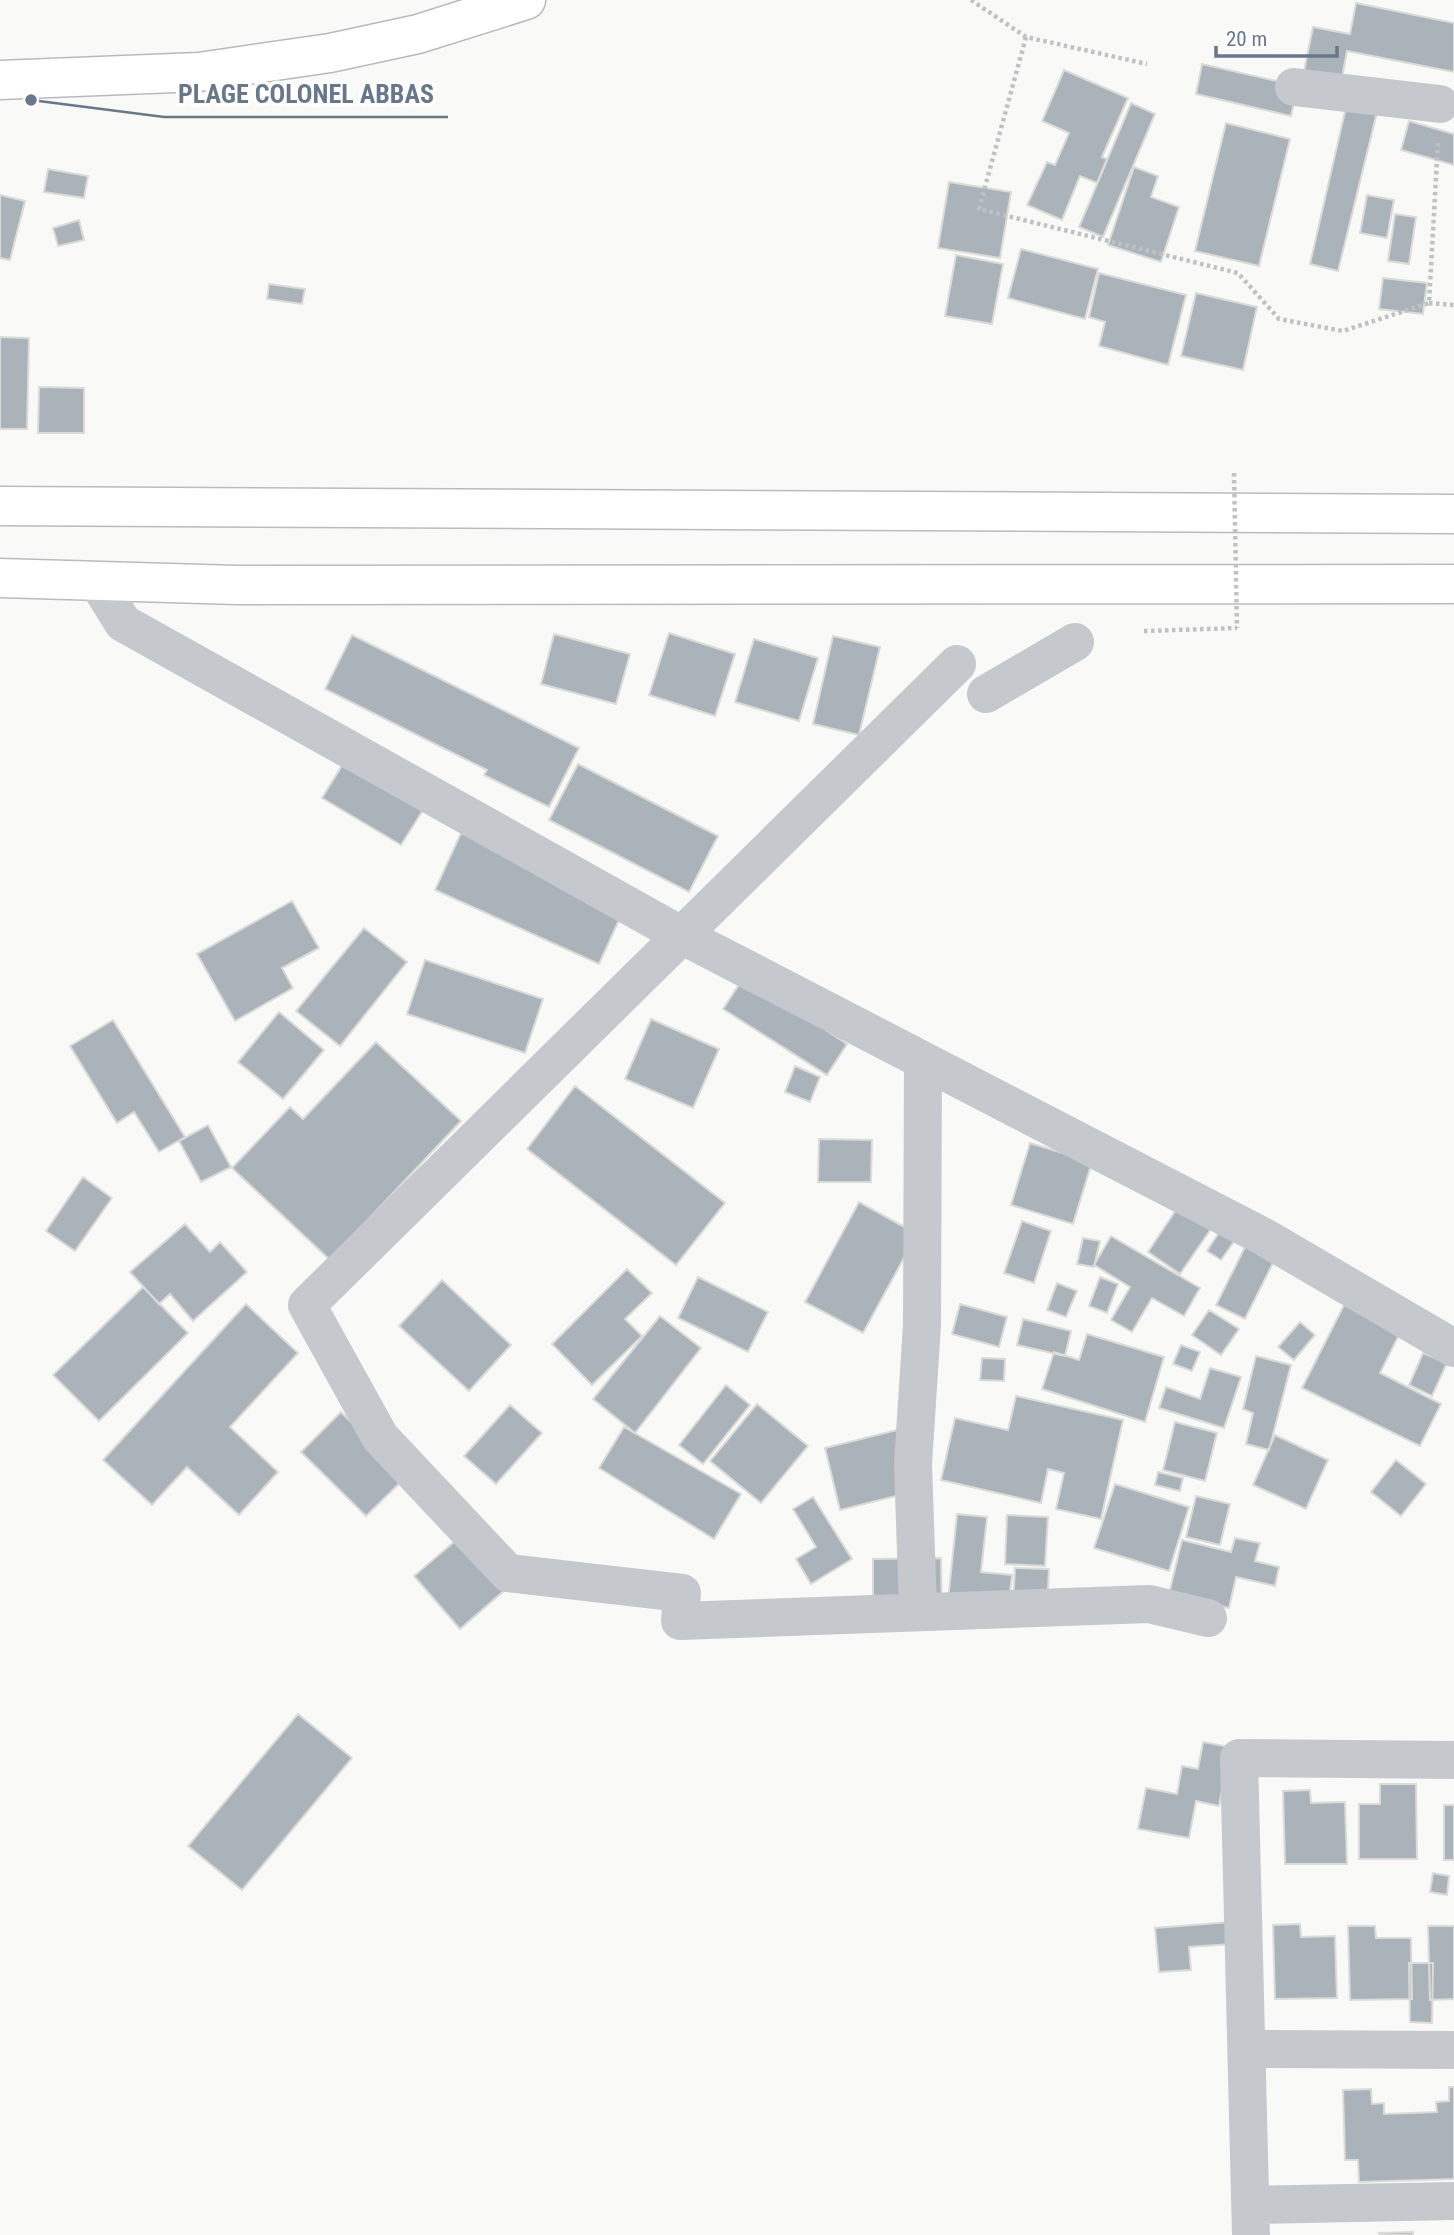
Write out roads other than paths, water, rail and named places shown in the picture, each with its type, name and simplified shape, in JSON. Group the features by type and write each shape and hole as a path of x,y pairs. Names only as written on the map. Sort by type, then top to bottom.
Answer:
{"main road":[{"path":"0,80 199,72 304,57 418,34 526,0"},
{"path":"0,488 24,491 202,493 360,508"},
{"path":"0,506 1454,514"},
{"path":"0,578 237,585 1454,584"}],"street":[{"path":"1294,87 1440,104"},
{"path":"97,581 123,623 681,935 1264,1237 1454,1348"},
{"path":"986,694 1075,642"},
{"path":"957,664 307,1305 380,1437 508,1573 682,1593 680,1621 918,1610 1149,1604 1208,1618"},
{"path":"918,1610 913,1464 922,1325 923,1061"},
{"path":"1454,1760 1239,1758 1251,2220 1454,2201"},
{"path":"1248,2049 1454,2050"}],"place":[{"name":"PLAGE COLONEL ABBAS","path":"31,100"}]}
